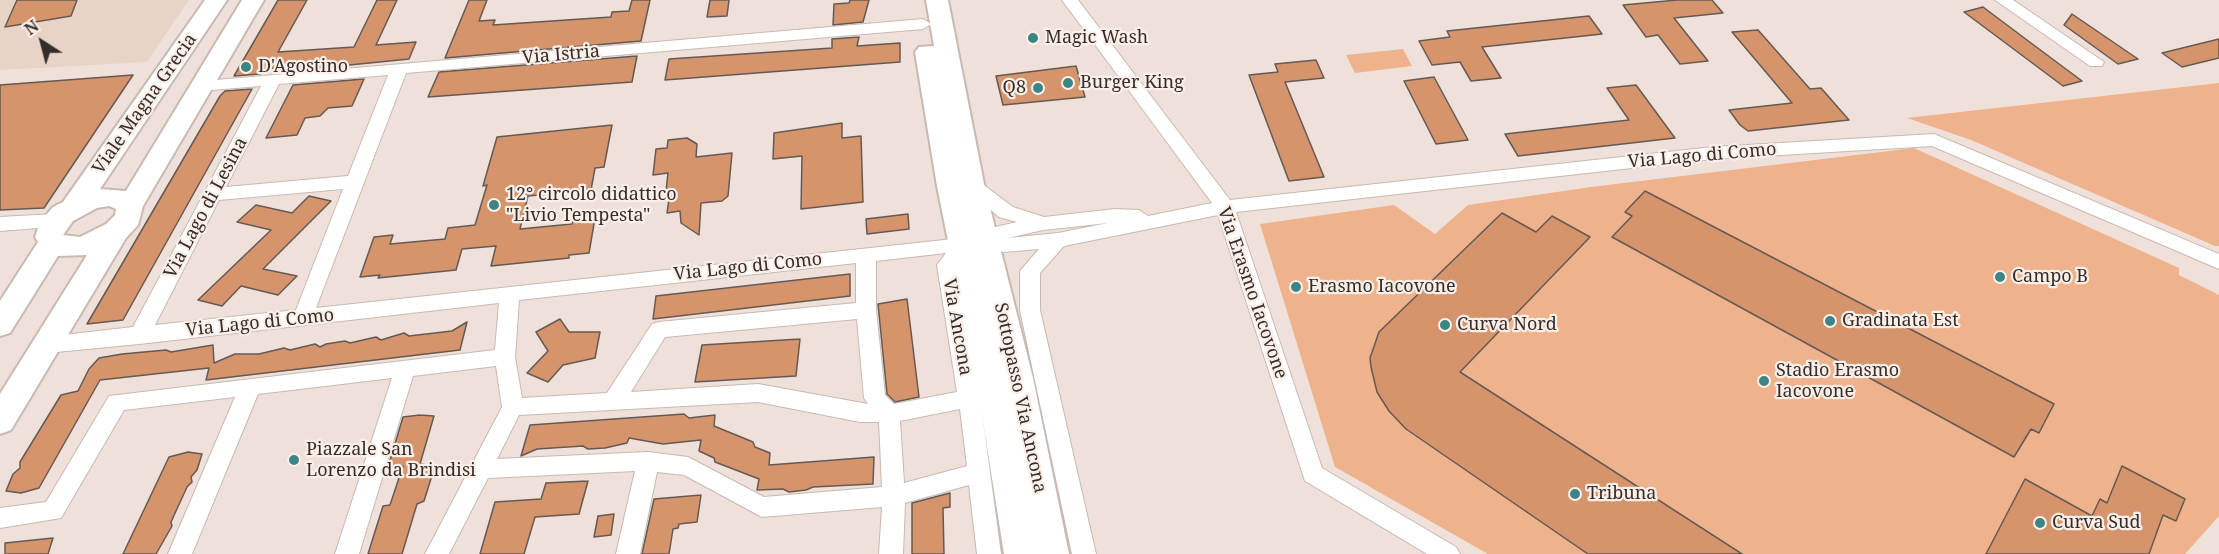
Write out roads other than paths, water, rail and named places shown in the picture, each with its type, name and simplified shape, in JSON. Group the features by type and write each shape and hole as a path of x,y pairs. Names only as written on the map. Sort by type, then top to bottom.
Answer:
{"street":[{"name":"Viale Magna Grecia","path":"0,325 60,224 216,0"},
{"name":"Viale Magna Grecia","path":"0,421 123,219 199,86 253,0"},
{"path":"936,0 970,184 974,243"},
{"name":"Via Erasmo Iacovone","path":"1070,0 1225,207 1313,474 1448,554"},
{"path":"2003,0 2096,62"},
{"path":"921,12 950,186 974,243"},
{"name":"Via Istria","path":"199,86 399,69 921,12"},
{"path":"302,319 399,69"},
{"name":"Via Lago di Lesina","path":"139,336 272,81"},
{"name":"Via Lago di Como","path":"46,345 302,319 510,292 974,243 1004,245 1051,232 1116,230 1162,218 1225,207 1713,153 1934,140 2219,262"},
{"path":"213,194 355,182"},
{"name":"Via Lago di Como","path":"970,184 1006,212 1051,232"},
{"name":"Viale Magna Grecia","path":"60,224 91,200 109,197 122,200 123,219"},
{"path":"0,224 60,224 63,247 80,247 99,241 123,219"},
{"path":"1051,232 1030,271 1030,310 1084,554"},
{"name":"Sottopasso Via Ancona","path":"974,243 987,394 1020,554"},
{"path":"866,255 866,310 874,398 889,414 894,496 891,554"},
{"path":"437,554 483,469 513,407 505,357 510,292"},
{"path":"614,400 659,330 866,310"},
{"path":"0,518 53,511 117,402 505,357"},
{"path":"347,554 405,369"},
{"path":"180,554 250,387"},
{"path":"513,407 758,393 860,413 889,414 987,394 1051,402"},
{"path":"987,394 977,473 989,554"},
{"name":"Sottopasso Via Ancona","path":"987,394 1052,554"},
{"path":"483,469 648,461 688,466 762,507 894,496 977,473"},
{"path":"628,554 648,461"}],"place":[{"name":"Magic Wash","path":"1033,38"},
{"name":"D'Agostino","path":"246,67"},
{"name":"Burger King","path":"1068,83"},
{"name":"Q8","path":"1038,88"},
{"name":"12° circolo didattico \"Livio Tempesta\"","path":"494,205"},
{"name":"Campo B","path":"2000,277"},
{"name":"Erasmo Iacovone","path":"1296,287"},
{"name":"Gradinata Est","path":"1830,321"},
{"name":"Curva Nord","path":"1445,325"},
{"name":"Stadio Erasmo Iacovone","path":"1764,381"},
{"name":"Piazzale San Lorenzo da Brindisi","path":"294,460"},
{"name":"Tribuna","path":"1575,494"},
{"name":"Curva Sud","path":"2040,523"}]}
